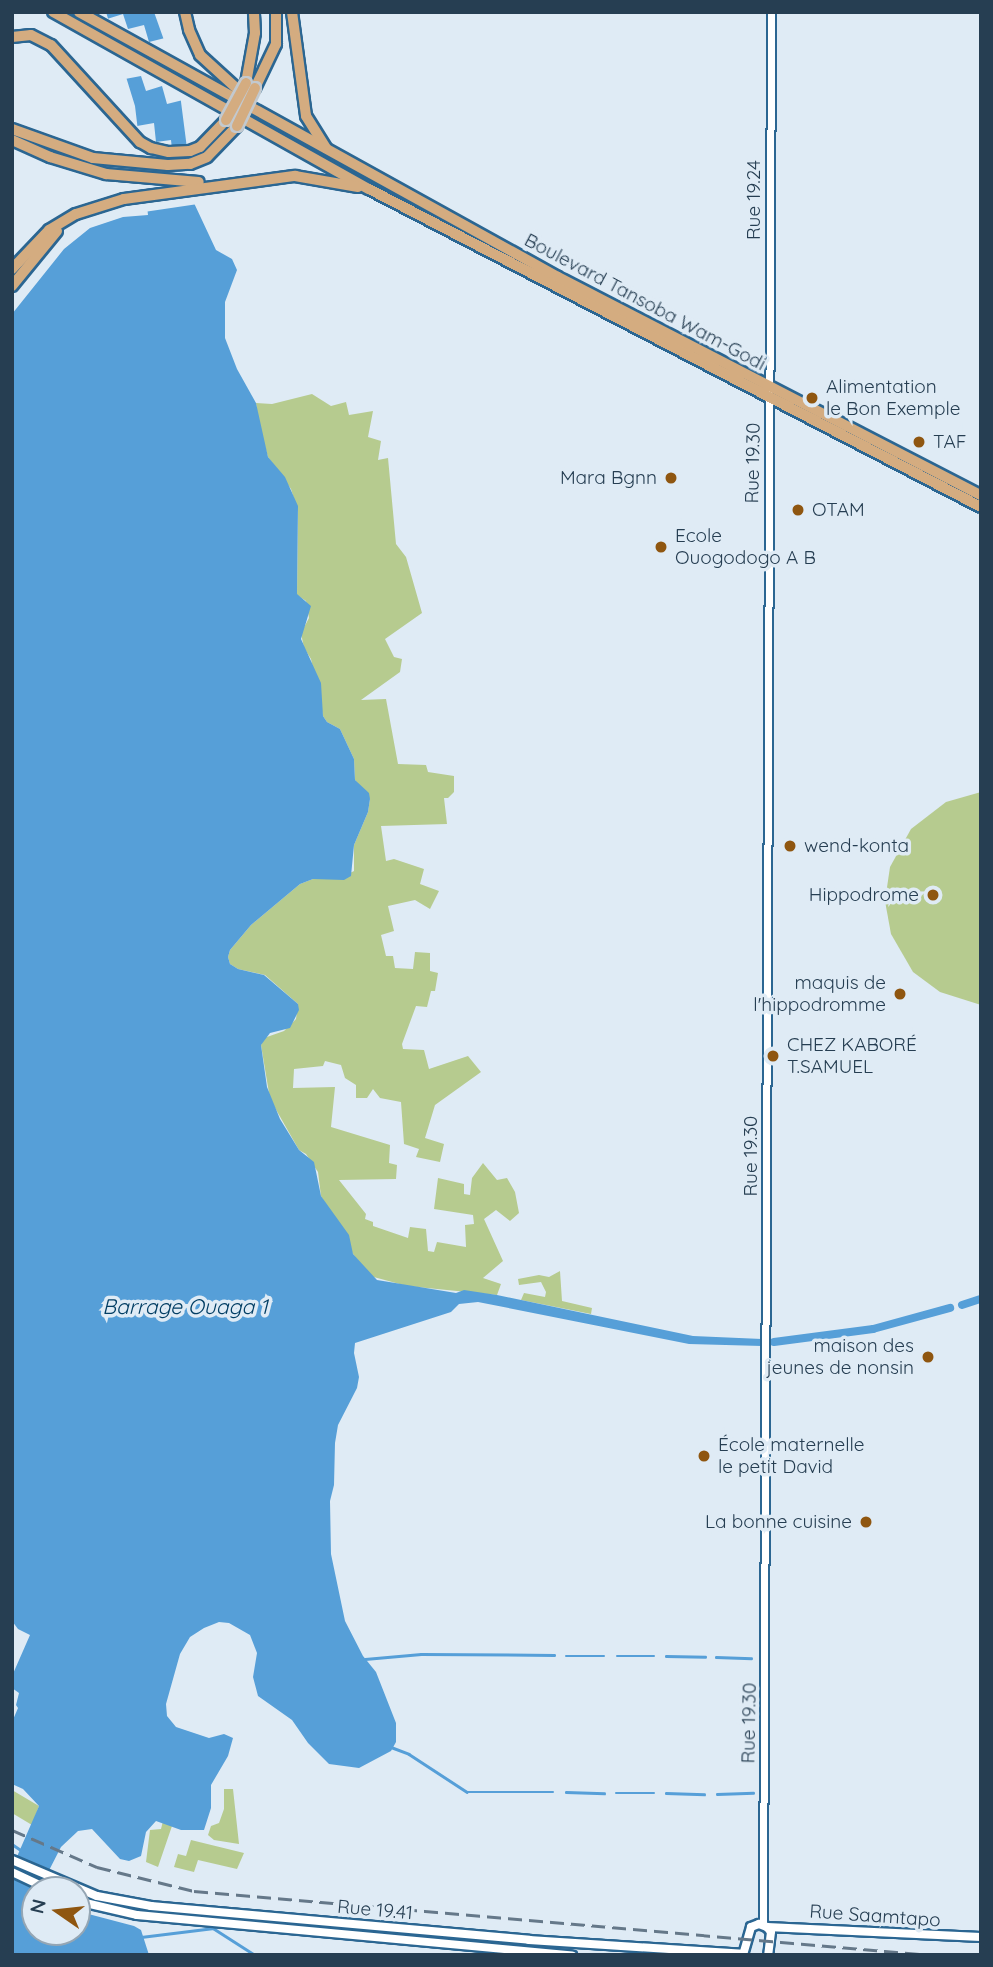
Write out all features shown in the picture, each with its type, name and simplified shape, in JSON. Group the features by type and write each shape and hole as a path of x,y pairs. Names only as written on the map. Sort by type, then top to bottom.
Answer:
{"main road":[{"name":"Boulevard Tansoba Wam-Godi","path":"53,12 369,190 771,393 981,495"},
{"path":"79,12 276,121"},
{"path":"185,12 189,30 201,55 213,69 276,121"},
{"path":"12,130 93,158 141,164 190,164 207,157 237,126 251,85 254,12"},
{"path":"12,37 31,35 51,45 141,142 169,152 190,151 200,147 226,120 251,85 276,44 276,12"},
{"path":"292,12 306,116 329,151"},
{"name":"Boulevard Tansoba Wam-Godi","path":"276,121 981,507"},
{"path":"12,140 50,157 106,174 145,180 192,185 295,176 369,190"},
{"path":"12,269 49,230 76,214 97,206 192,185"},
{"path":"12,286 53,235 76,214"},
{"name":"Rue 19.41","path":"12,1860 97,1896 151,1906 529,1940 743,1955"},
{"name":"Rue 19.41","path":"91,1904 137,1915 572,1955"},
{"path":"743,1955 751,1927 765,1926 771,1932 768,1955"},
{"name":"Rue Saamtapo","path":"765,1926 981,1937"}],"street":[{"name":"Rue 19.24","path":"771,12 771,393"},
{"name":"Rue 19.30","path":"765,1926 768,463 771,393"}],"green space":[{"path":"312,394 331,406 346,402 349,415 373,411 368,437 381,441 378,460 388,458 396,544 406,557 422,613 385,639 394,657 402,659 400,672 361,700 386,699 398,764 426,765 428,772 454,776 454,792 444,798 447,824 381,826 386,861 394,859 424,869 420,884 439,891 430,909 415,900 388,906 394,931 381,935 386,956 393,956 395,968 413,969 415,952 430,953 430,971 438,973 435,991 431,991 427,1007 416,1006 402,1044 403,1049 424,1050 429,1069 468,1056 481,1072 435,1105 425,1138 444,1144 440,1162 416,1157 419,1149 404,1144 401,1102 380,1098 373,1089 367,1098 356,1098 356,1085 345,1078 341,1065 325,1061 323,1066 294,1069 293,1088 335,1087 331,1127 390,1145 389,1163 397,1165 396,1179 339,1180 366,1214 365,1219 373,1222 373,1226 408,1238 410,1227 426,1229 428,1251 434,1252 437,1242 466,1247 465,1225 474,1224 473,1215 434,1209 438,1178 464,1184 464,1194 470,1195 472,1178 483,1163 497,1180 507,1178 515,1192 519,1213 510,1221 496,1210 484,1219 503,1261 483,1278 501,1284 497,1295 407,1286 370,1276 353,1254 321,1196 318,1172 306,1154 299,1150 270,1099 261,1045 264,1038 284,1031 296,1019 298,1004 265,975 238,969 230,964 228,957 230,950 251,925 300,884 313,879 338,879 354,871 354,845 368,812 370,799 355,780 354,759 340,729 327,722 323,716 311,659 304,648 301,633 309,618 306,601 297,595 298,512 291,489 268,457 259,425 256,403 272,404"},
{"name":"Hippodrome","path":"981,792 981,1005 940,992 913,972 891,934 885,901 890,867 911,829 946,802"},
{"path":"560,1271 562,1301 592,1308 591,1314 521,1300 524,1293 545,1297 546,1292 541,1282 519,1285 518,1279 539,1275 549,1277"},
{"path":"224,1789 233,1789 239,1844 214,1840 208,1835 211,1826 219,1823 224,1809"},
{"path":"12,1790 39,1806 32,1825 12,1813"},
{"path":"163,1821 172,1826 158,1867 146,1862 150,1830 161,1829"},
{"path":"191,1840 244,1853 237,1869 198,1860 194,1872 174,1867 178,1854 186,1856"}],"water":[{"name":"Barrage Ouaga 1","path":"106,12 154,12 165,43 180,94 194,203 216,250 232,259 237,270 225,302 225,338 237,369 256,403 268,457 285,477 298,506 297,594 311,606 301,639 321,683 323,716 327,722 340,729 354,759 355,780 369,793 370,799 368,812 354,845 351,876 344,880 313,879 300,884 251,925 230,950 228,957 230,964 238,969 264,975 298,1004 299,1010 290,1028 270,1033 261,1045 267,1087 280,1119 299,1150 314,1162 321,1196 349,1235 353,1254 377,1280 456,1293 464,1290 497,1295 693,1336 762,1339 762,1346 689,1344 478,1302 459,1304 451,1312 355,1343 354,1353 359,1377 357,1388 338,1425 335,1443 334,1485 330,1501 331,1554 345,1621 363,1656 376,1672 396,1723 396,1742 391,1751 359,1768 329,1764 308,1743 292,1720 258,1696 253,1677 257,1653 250,1635 229,1623 219,1622 204,1628 190,1637 180,1654 166,1704 167,1716 176,1727 209,1738 224,1734 233,1738 228,1756 211,1785 211,1808 204,1830 181,1830 156,1821 146,1832 141,1856 129,1861 120,1859 92,1829 78,1831 61,1847 46,1876 21,1876 21,1946 91,1946 91,1915 141,1930 149,1955 12,1955 12,1868 39,1806 23,1789 12,1784 12,1722 18,1708 16,1705 19,1693 12,1688 12,1676 30,1635 18,1629 12,1621 12,314 64,249 90,228 123,217 148,215 135,106"}],"pier":[{"path":"123,14 128,29 144,25 149,42 165,38 183,100 167,104 162,86 146,91 141,76 125,79 107,19"},
{"path":"154,123 156,142 171,140 172,149 189,147 192,175 142,175 137,126"},
{"path":"143,177 193,179 198,204 144,212"}],"waterway":[{"path":"962,1305 981,1299"},
{"path":"774,1342 873,1329 950,1308"},
{"path":"365,1659 421,1654 554,1655"},
{"path":"566,1656 604,1656"},
{"path":"617,1656 654,1656"},
{"path":"666,1656 705,1657"},
{"path":"716,1657 751,1658"},
{"path":"391,1747 409,1754 467,1792 553,1792"},
{"path":"566,1792 604,1793"},
{"path":"616,1793 654,1793"},
{"path":"666,1793 704,1794"},
{"path":"717,1794 753,1793"},
{"path":"12,1844 21,1850"},
{"path":"141,1937 213,1928 255,1955"}],"railway":[{"path":"12,1830 97,1867 194,1891 931,1955"}],"place":[{"name":"Alimentation le Bon Exemple","path":"812,398"},
{"name":"TAF","path":"919,442"},
{"name":"Mara Bgnn","path":"671,478"},
{"name":"OTAM","path":"798,510"},
{"name":"Ecole Ouogodogo A B","path":"661,547"},
{"name":"wend-konta","path":"790,846"},
{"name":"Hippodrome","path":"933,895"},
{"name":"maquis de l'hippodromme","path":"900,994"},
{"name":"CHEZ KABORÉ T.SAMUEL","path":"773,1056"},
{"name":"maison des jeunes de nonsin","path":"928,1357"},
{"name":"École maternelle le petit David","path":"704,1456"},
{"name":"La bonne cuisine","path":"866,1522"}]}
